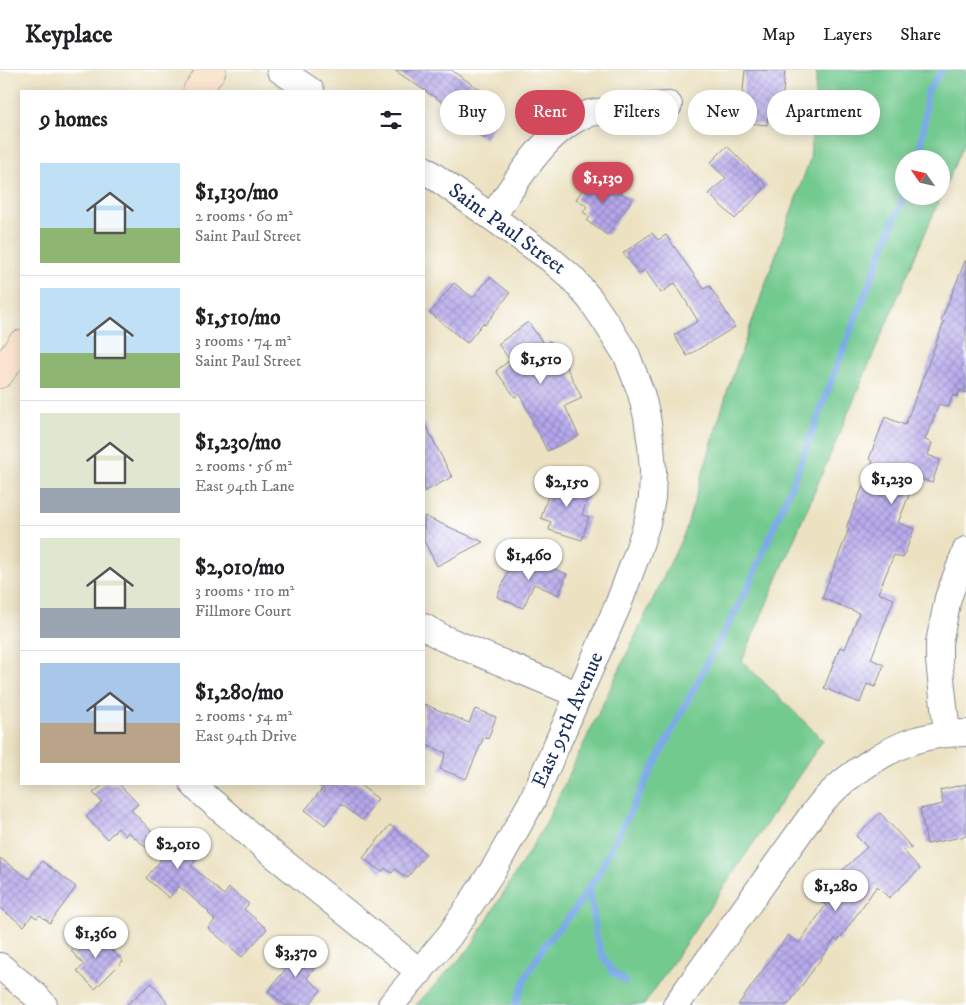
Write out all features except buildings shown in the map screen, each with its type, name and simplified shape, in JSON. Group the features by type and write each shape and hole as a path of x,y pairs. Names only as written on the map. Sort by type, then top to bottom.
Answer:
{"main road":[{"path":"198,90 212,70"},
{"path":"0,374 20,345"}],"street":[{"path":"280,70 310,90"},
{"path":"492,217 548,140 566,125 595,113"},
{"name":"Saint Paul Street","path":"425,170 549,258 572,277 590,299 626,356 642,398"},
{"name":"East 95th Avenue","path":"391,1005 450,935 495,867 532,801 618,605 647,523 652,498 653,471 651,445 642,398"},
{"path":"676,1005 809,818 828,795 869,763 897,748 916,740 956,733 939,661 939,643 948,598 966,550"},
{"path":"425,628 443,638 579,695"},
{"path":"194,785 263,846 420,972"},
{"path":"0,966 35,995 44,1005"}],"green space":[{"path":"817,70 966,70 966,138 950,175 950,150 895,150 895,205 937,205 742,661 823,740 644,1005 416,1005 470,948 545,825 685,532 728,389 810,159 812,135 880,135 880,90 815,90"}],"waterway":[{"path":"920,150 927,93 942,70"},
{"path":"515,1005 528,973 546,943 573,912 597,876 747,590 799,468 900,205"},
{"path":"588,889 596,936 602,955 612,971 625,981"}]}
